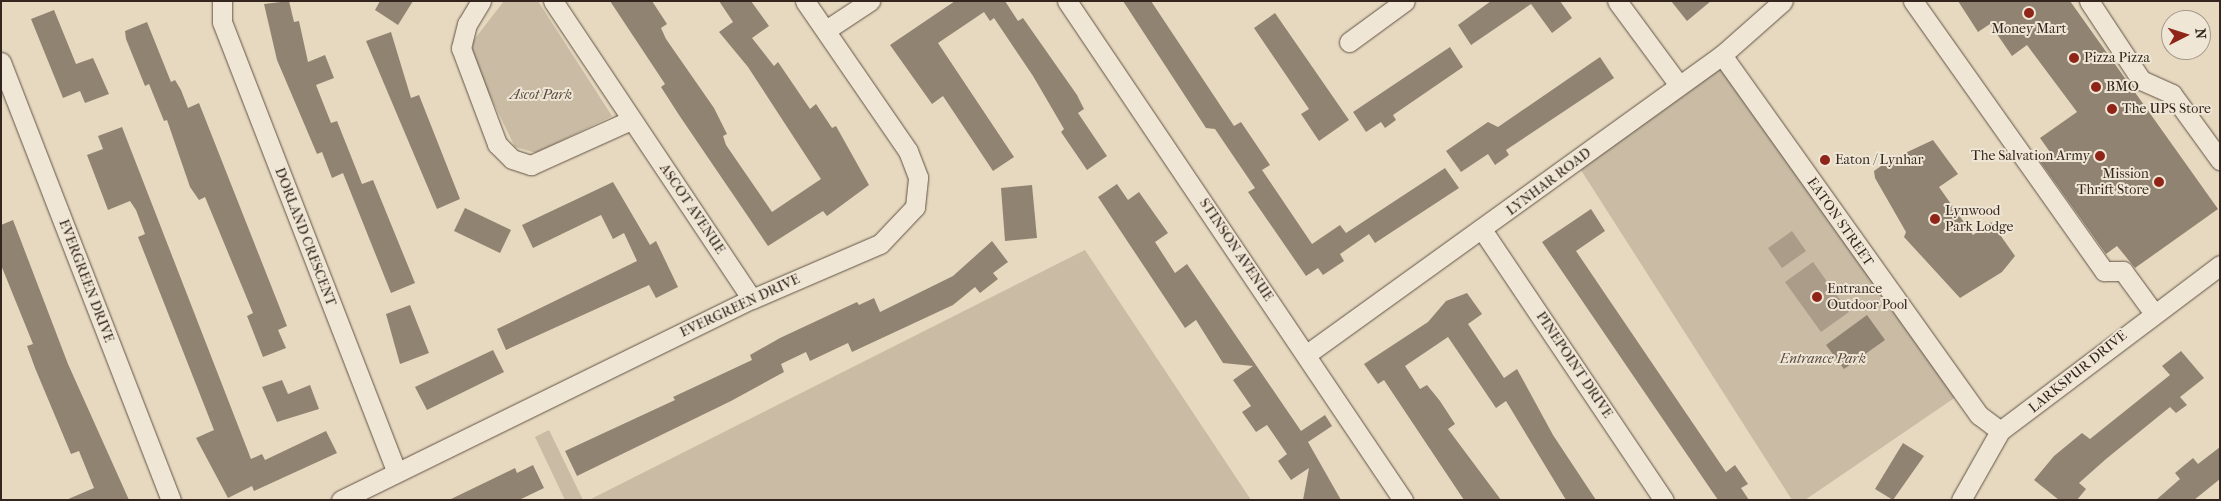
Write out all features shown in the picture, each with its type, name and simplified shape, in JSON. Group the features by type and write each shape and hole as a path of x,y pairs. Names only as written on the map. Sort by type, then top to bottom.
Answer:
{"street":[{"name":"DORLAND CRESCENT","path":"222,1 222,22 396,471"},
{"path":"481,1 467,24 461,48 497,144 512,159 531,165 631,120"},
{"name":"ASCOT AVENUE","path":"553,1 752,299"},
{"name":"EVERGREEN DRIVE","path":"342,500 396,471 752,299 880,244 915,207 918,177 908,151 805,1"},
{"path":"826,30 870,1"},
{"name":"STINSON AVENUE","path":"1067,1 1307,354 1403,500"},
{"path":"1349,42 1405,1"},
{"path":"1616,1 1679,85"},
{"name":"LYNHAR ROAD","path":"1307,354 1483,231 1722,55 1784,1"},
{"path":"1913,1 2104,271 2123,271 2153,312"},
{"path":"2089,1 2141,80 2172,94 2220,160"},
{"name":"EATON STREET","path":"1722,55 1979,415 2000,431"},
{"name":"EVERGREEN DRIVE","path":"1,62 171,500"},
{"name":"PINEPOINT DRIVE","path":"1483,231 1664,500"},
{"name":"LARKSPUR DRIVE","path":"1961,500 2000,431 2029,413 2153,312 2220,265"}],"green space":[{"name":"Ascot Park","path":"504,1 538,1 612,116 536,153 515,147 472,59 473,41"},
{"name":"Entrance Park","path":"1733,57 1969,388 1805,500 1792,500 1579,167"},
{"path":"1085,250 1251,500 589,500"},
{"path":"549,430 583,500 565,500 535,437"}],"shaded area":[{"path":"1792,231 1806,251 1782,268 1768,248"},
{"name":"Entrance Outdoor Pool","path":"1813,262 1849,312 1821,332 1785,282"}],"building":[{"path":"289,1 294,22 299,21 308,62 325,55 334,78 316,85 331,123 337,121 362,184 373,180 415,283 391,293 343,173 332,178 322,152 317,154 277,60 264,4"},
{"path":"380,1 413,1 398,25 375,10"},
{"path":"610,1 652,1 667,24 661,28 666,39 714,108 727,134 723,136 726,145 772,212 821,179 748,67 719,32 733,22 719,1 751,1 769,26 752,38 774,66 778,62 810,109 816,104 832,128 836,126 869,185 827,216 823,211 768,246 679,115 661,87 665,84"},
{"path":"955,1 1005,1 1018,21 1023,18 1077,95 1084,109 1078,113 1107,156 1087,170 1061,132 1064,129 1033,76 994,18 990,21 984,12 938,43 1014,157 993,171 943,96 932,104 890,45"},
{"path":"1123,1 1151,1 1234,126 1241,122 1270,165 1262,170 1312,244 1340,225 1346,233 1445,168 1459,188 1375,243 1369,234 1340,254 1344,261 1323,275 1318,268 1306,276 1248,192 1255,188 1215,129 1206,128"},
{"path":"1491,1 1560,1 1572,18 1552,33 1531,4 1471,45 1458,25"},
{"path":"1671,1 1711,1 1687,21"},
{"path":"1958,1 2070,1 2218,209 2135,268 2117,246 2106,254 2039,160 2050,152 2040,138 2077,112 2027,45 2012,56 1990,24 1978,32"},
{"path":"54,10 76,64 93,58 109,94 85,103 80,91 63,98 31,19"},
{"path":"1275,13 1349,120 1319,141 1301,114 1309,109 1254,28"},
{"path":"147,22 171,82 175,80 188,108 199,103 287,326 278,330 286,348 263,357 247,316 253,313 205,197 199,200 190,187 167,120 164,121 149,84 145,86 126,39 125,31"},
{"path":"391,32 411,98 419,95 460,199 437,209 366,41"},
{"path":"1450,47 1463,67 1393,115 1396,120 1385,128 1381,122 1366,132 1353,112"},
{"path":"1600,57 1614,78 1506,150 1509,155 1495,165 1488,154 1461,172 1446,151 1488,122 1498,127"},
{"path":"122,127 251,459 262,454 265,460 326,431 337,453 254,491 252,486 228,498 196,438 214,430 138,237 145,234 136,210 130,201 108,210 87,155 103,149 98,136"},
{"name":"Lynwood Park Lodge","path":"1933,140 1958,174 1939,187 1973,235 1991,222 2015,256 2002,272 1960,298 1904,237 1906,232 1875,178 1874,171 1888,161"},
{"path":"613,182 650,245 656,241 678,287 656,298 649,285 506,350 497,329 637,261 624,233 613,239 601,215 533,248 522,225"},
{"path":"1117,184 1128,200 1139,192 1168,233 1155,242 1175,273 1187,264 1301,431 1325,415 1332,426 1308,442 1341,500 1303,500 1309,468 1291,480 1278,461 1287,454 1267,425 1256,432 1242,412 1251,406 1233,380 1253,366 1223,363 1196,320 1185,328 1098,197"},
{"path":"1032,185 1037,238 1005,241 1001,188"},
{"path":"465,208 511,230 500,253 454,231"},
{"path":"1591,209 1605,231 1576,251 1726,472 1735,465 1748,484 1741,488 1749,500 1718,500 1542,242"},
{"path":"13,220 68,364 129,500 66,500 94,488 79,451 71,454 35,368 27,346 33,344 1,265 1,225"},
{"path":"992,241 1008,262 993,273 998,279 980,293 975,287 953,305 852,352 848,343 810,361 806,352 781,364 784,372 731,401 577,476 565,451 675,400 673,397 752,360 750,355 780,338 857,302 859,305 874,298 880,312 953,276"},
{"path":"1467,293 1482,314 1468,324 1504,378 1517,369 1553,435 1596,500 1566,500 1506,401 1496,408 1448,337 1405,366 1420,389 1427,385 1440,401 1455,424 1448,429 1501,500 1464,500 1384,380 1378,384 1364,364 1428,322 1446,301"},
{"path":"410,305 429,353 400,364 386,314"},
{"path":"1867,315 1885,340 1844,369 1826,345"},
{"path":"493,350 504,372 427,410 415,387"},
{"path":"2181,351 2204,378 2180,397 2187,405 2176,413 2170,407 2106,459 2079,483 2086,489 2077,500 2059,500 2034,480 2054,456 2082,433 2090,439 2170,375 2162,366"},
{"path":"282,380 288,394 310,385 319,409 277,422 262,387"},
{"path":"1903,443 1924,456 1893,500 1875,489"},
{"path":"2220,447 2220,479 2194,500 2156,500 2180,479 2175,473 2193,458 2198,464"},
{"path":"533,465 544,488 519,500 449,500 515,468 517,473"}],"place":[{"name":"Money Mart","path":"2029,13"},
{"name":"Pizza Pizza","path":"2074,58"},
{"name":"BMO","path":"2096,87"},
{"name":"The UPS Store","path":"2112,109"},
{"name":"The Salvation Army","path":"2100,156"},
{"name":"Eaton / Lynhar","path":"1825,160"},
{"name":"Mission Thrift Store","path":"2159,182"},
{"name":"Lynwood Park Lodge","path":"1935,219"},
{"name":"Entrance Outdoor Pool","path":"1817,297"}]}
